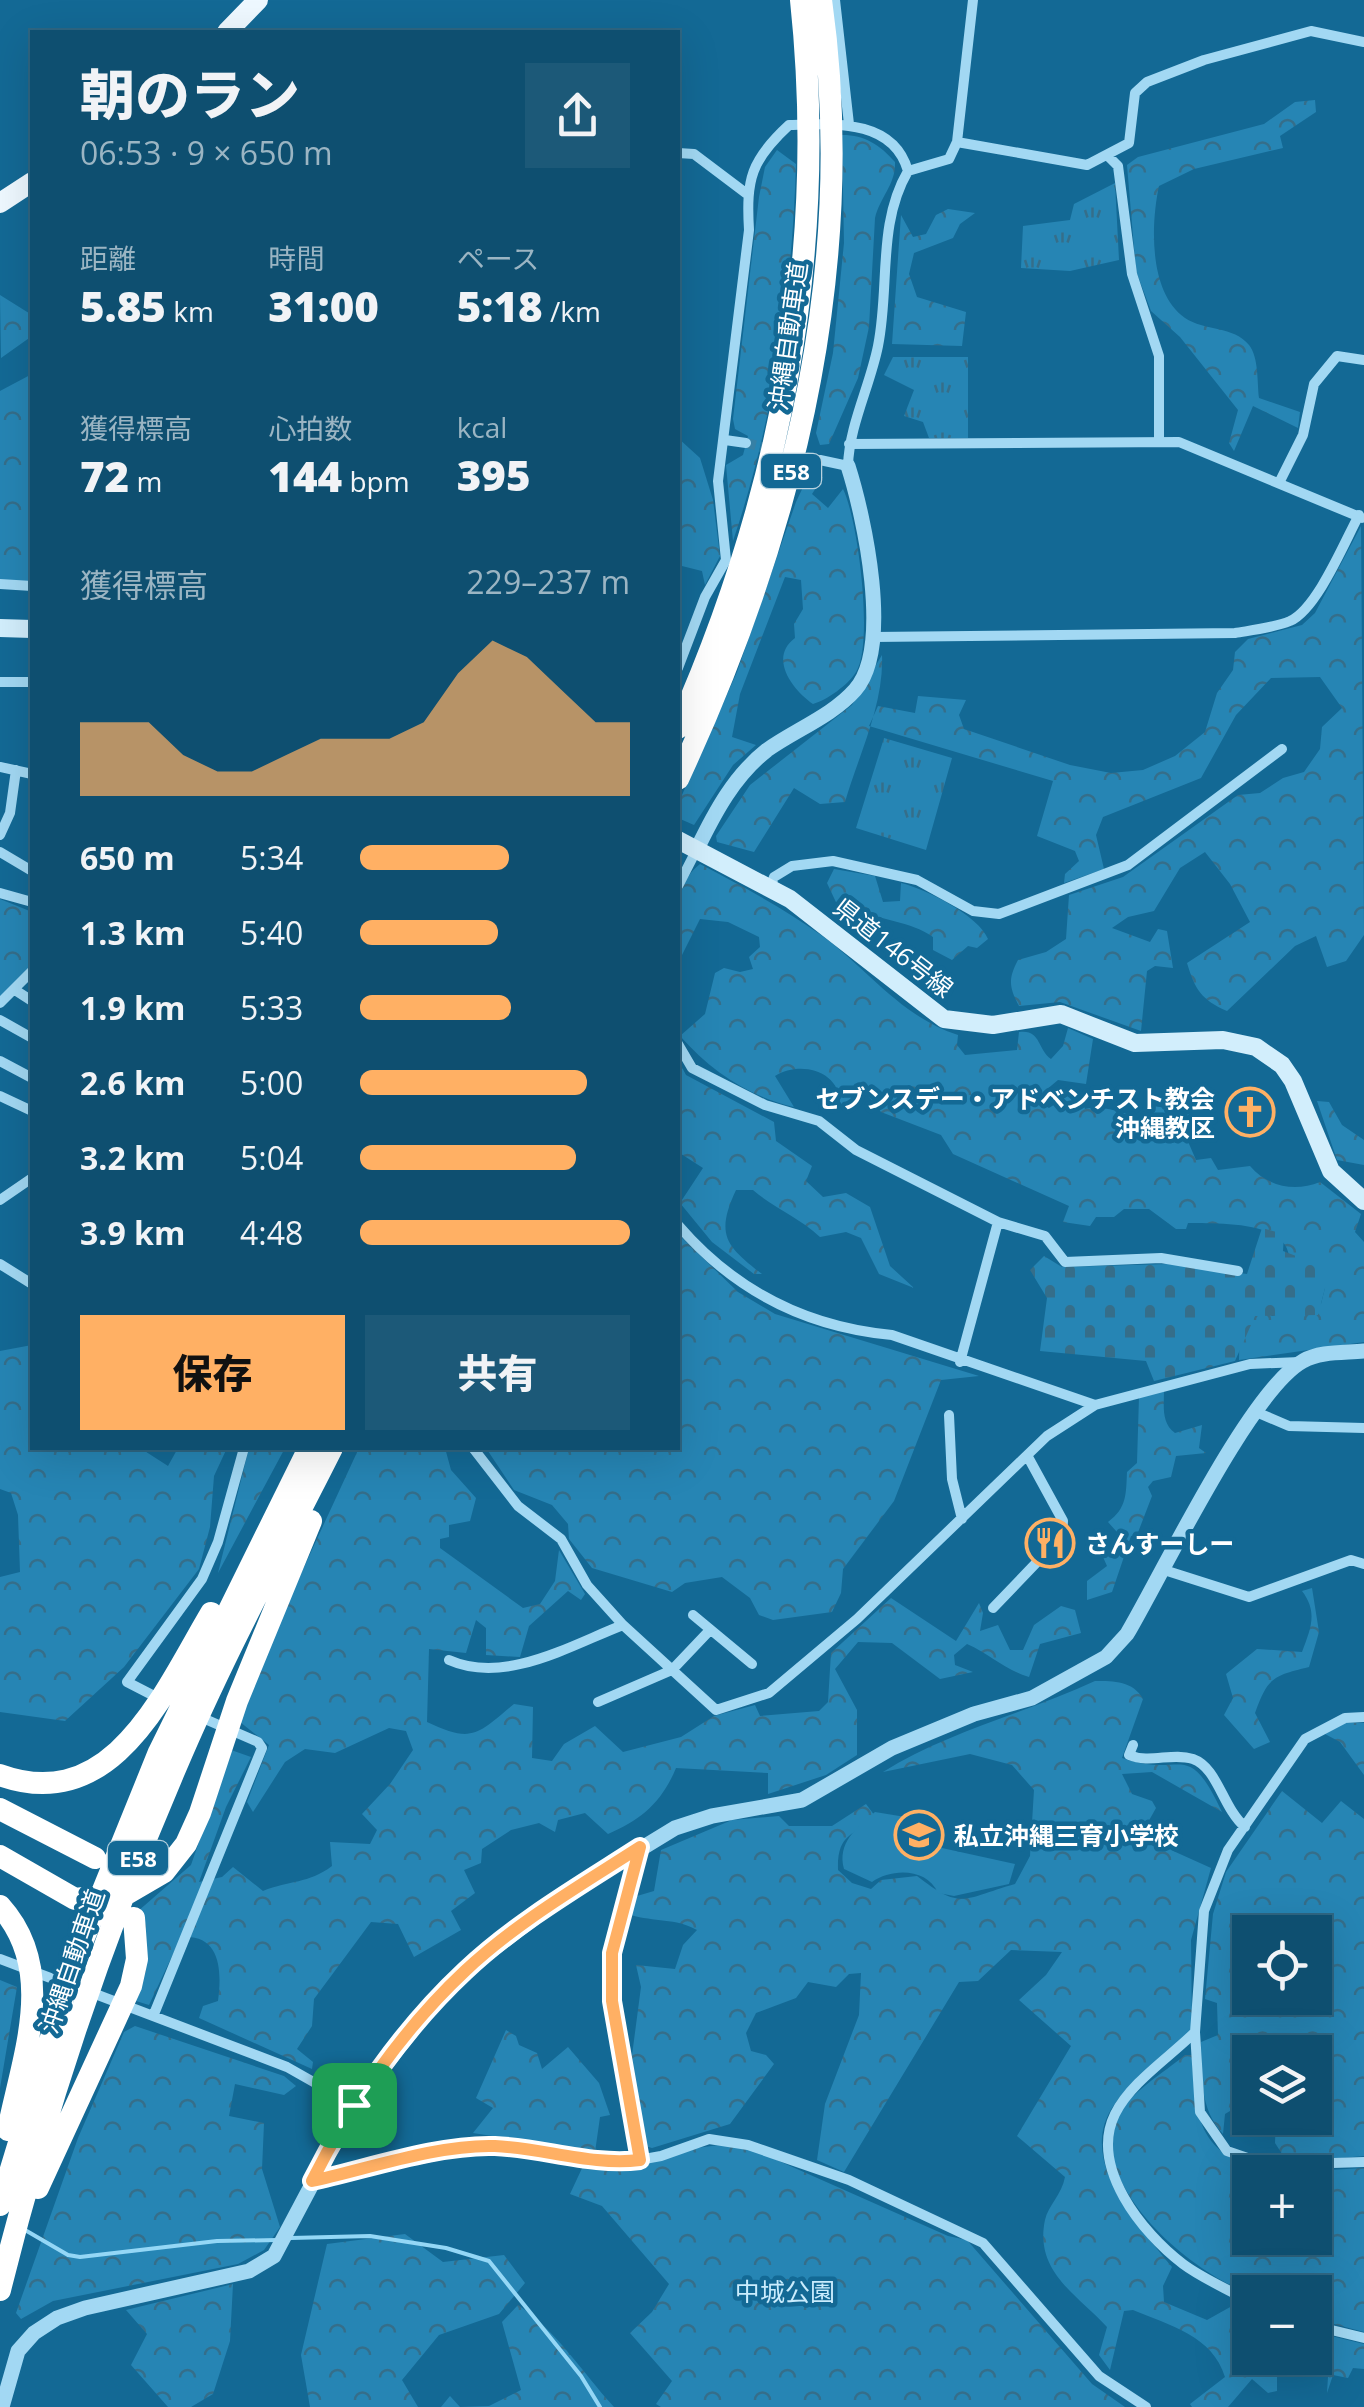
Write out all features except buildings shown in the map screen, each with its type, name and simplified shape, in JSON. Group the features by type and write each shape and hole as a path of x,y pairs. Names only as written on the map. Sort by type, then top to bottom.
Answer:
{"highway":[{"name":"沖縄自動車道","path":"680,773 747,615 788,484 818,344 827,247 801,0"},
{"name":"沖縄自動車道","path":"680,723 744,562 779,433 801,304 819,148 821,0"},
{"name":"沖縄自動車道","path":"0,2205 74,1962 158,1752 308,1450"},
{"name":"沖縄自動車道","path":"0,2291 42,2132 130,1875 178,1762 333,1450"},
{"path":"0,1856 75,1898 102,1898 128,1892 164,1872 186,1844 200,1813 237,1700 335,1466 334,1450"},
{"path":"0,1774 49,1784 77,1780 104,1766 149,1713 239,1565 255,1552"},
{"path":"0,1808 94,1858"},
{"path":"0,1906 27,1948 35,1992 0,2168"},
{"path":"0,2291 64,2127 131,1986 137,1959 134,1918"}],"main road":[{"path":"229,30 258,0"},
{"path":"0,203 29,189"},
{"path":"0,628 30,629"},
{"name":"県道146号線","path":"686,844 770,888 830,928 910,997 944,1018 993,1025 1061,1014 1135,1043 1224,1040 1256,1047 1282,1065 1293,1080 1325,1160 1345,1187 1364,1201"}],"street":[{"path":"835,0 849,124"},
{"path":"680,876 686,844 743,772 858,688 870,662 874,637 860,505 848,466 848,444 879,341 886,234 894,195 908,171 950,159 957,142 973,0"},
{"path":"957,142 1067,165 1087,165 1129,143 1135,93 1147,82 1204,60 1310,31 1364,42"},
{"path":"680,663 705,597 726,560 718,481 749,230 747,194 756,159 789,125 849,124 884,136 904,155 908,171"},
{"path":"680,154 694,154 747,194"},
{"path":"1108,156 1118,166 1132,274 1160,356 1159,441"},
{"path":"1280,482 1303,435 1314,384 1336,356 1364,360"},
{"path":"726,440 746,444"},
{"path":"848,444 1159,441 1196,445 1361,517 1306,610 1291,621 1266,628 1235,633 874,637"},
{"path":"820,460 848,466"},
{"path":"0,584 30,586"},
{"path":"0,682 30,682"},
{"path":"770,888 774,878 792,866 833,861 916,880 972,911 998,914 1128,865 1282,749"},
{"path":"0,767 30,774"},
{"path":"0,836 10,813 16,770"},
{"path":"0,852 30,869"},
{"path":"0,893 30,901"},
{"path":"0,1002 30,973"},
{"path":"15,990 30,1000"},
{"path":"0,1020 30,1037"},
{"path":"680,1047 692,1068 765,1105 819,1121 856,1150 998,1222 1045,1236 1065,1262 1161,1258 1238,1271"},
{"path":"0,1061 30,1077"},
{"path":"0,1096 30,1109"},
{"path":"0,1200 30,1179"},
{"path":"960,1362 998,1222"},
{"path":"680,1227 739,1282 774,1305 857,1332 892,1335 960,1362 1095,1405"},
{"path":"0,1264 30,1283"},
{"path":"475,1450 518,1506 561,1539 587,1585 623,1624 716,1710 768,1693 857,1618 1047,1436 1095,1405 1250,1364 1300,1362 1364,1351"},
{"path":"2,2407 18,2351 34,2333 57,2318 85,2308 248,2271 286,2238 354,2105 435,2001 468,1968 532,1918 640,1847 712,1816 802,1800 892,1748 974,1714 1032,1698 1106,1656 1127,1634 1256,1412 1300,1362"},
{"path":"1256,1412 1289,1426 1364,1428"},
{"path":"949,1415 952,1479 962,1519"},
{"path":"148,2012 262,1748 258,1742 127,1682 202,1579 218,1542 243,1450"},
{"path":"993,1608 1062,1536 1062,1521 1028,1457"},
{"path":"1161,1570 1249,1597 1351,1560 1364,1564"},
{"path":"692,1615 752,1664"},
{"path":"449,1660 480,1669 518,1665 623,1624"},
{"path":"598,1702 672,1670 710,1630"},
{"path":"1364,1718 1345,1718 1306,1739 1228,1850 1204,1912 1196,2032 1200,2112 1226,2151 1245,2160 1282,2166 1364,2162"},
{"path":"1133,1745 1129,1756 1138,1759 1181,1756 1197,1760 1212,1772 1228,1812 1245,1827"},
{"path":"640,1847 612,1953 612,1985 640,2160"},
{"path":"0,1959 287,2067 354,2105"},
{"path":"1196,2032 1116,2110 1108,2131 1108,2162 1136,2215 1162,2246 1186,2266 1232,2292"},
{"path":"312,2181 479,2146 557,2152 601,2162 640,2160 699,2141 727,2139 849,2180 983,2243 1099,2376 1146,2407"},
{"path":"1332,2330 1364,2338"}],"green space":[{"path":"1315,100 1316,112 1280,136 1283,148 1194,169 1159,186 1154,237 1164,292 1185,318 1243,339 1254,357 1259,398 1300,412 1298,428 1253,406 1234,451 1229,443 1238,410 1180,337 1151,311 1136,271 1127,165 1138,157 1264,124 1295,102"},
{"path":"842,135 878,146 895,162 895,170 875,218 869,327 858,378 829,444 820,445 816,433 833,353 844,243"},
{"path":"777,150 796,164 785,308 760,449 733,541 726,465 743,455 748,436 735,429 733,419 759,197 765,167"},
{"path":"1115,183 1119,260 1070,271 1021,268 1023,226 1070,220 1074,204"},
{"path":"948,209 975,213 960,224 953,238 914,253 909,274 917,297 966,312 962,346 892,344 901,215 913,237 926,234 936,215"},
{"path":"0,295 30,314 30,337 1,358"},
{"path":"893,357 968,357 968,438 929,438 923,422 904,416 914,390 884,375"},
{"path":"30,375 30,585 0,581 0,391"},
{"path":"680,440 700,458 713,500 720,556 705,585 702,571 680,566"},
{"path":"823,477 812,494 828,508 843,489 849,504 862,581 861,657 848,682 824,699 813,704 798,691 786,673 784,655 795,638 794,624 803,609 801,580 785,577 740,694 732,737 756,745 733,765 694,825 680,819 680,800 737,672 805,483"},
{"path":"1361,526 1364,935 1346,961 1327,967 1316,936 1295,946 1227,1011 1211,1003 1197,987 1187,963 1250,922 1230,884 1205,852 1180,868 1154,911 1128,917 1112,928 1150,942 1158,929 1167,931 1173,968 1155,966 1147,971 1141,1031 1060,1002 1019,1006 1011,983 1018,960 1046,952 1066,939 1069,895 1123,877 1238,795 1260,793 1283,778 1304,772 1320,749 1322,727 1342,708 1320,677 1271,678 1236,715 1201,778 1103,817 1096,835 1104,869 1064,883 1065,874 1079,861 1075,851 1037,836 1053,781 869,726 878,706 915,713 918,696 966,700 959,715 964,729 1070,765 1111,773 1143,770 1175,756 1205,732 1217,693 1233,670 1235,652 1248,639 1302,625 1315,613"},
{"path":"882,655 875,711 845,802 820,804 794,788 754,852 717,842 716,836 750,785 852,705"},
{"path":"884,738 952,758 926,850 856,828"},
{"path":"700,864 821,935 919,1017 958,1035 957,1045 965,1055 1017,1050 1019,1032 1035,1037 1051,1059 1063,1046 1068,1028 1093,1039 1086,1084 1058,1080 1040,1095 1040,1103 1049,1108 1071,1094 1080,1097 1085,1109 1102,1108 1147,1118 1152,1106 1167,1108 1178,1097 1191,1104 1208,1100 1201,1123 1186,1137 1196,1160 1211,1158 1218,1170 1250,1166 1265,1179 1282,1186 1320,1182 1361,1214 1355,1232 1364,1242 1364,1342 1239,1360 1240,1321 1264,1309 1272,1316 1321,1304 1325,1288 1320,1268 1289,1256 1275,1236 1232,1224 1188,1223 1186,1229 1176,1229 1149,1209 1124,1209 1114,1217 1096,1217 1090,1226 1063,1222 1069,1206 953,1154 941,1135 881,1112 867,1094 840,1108 835,1085 818,1072 797,1069 775,1076 794,1107 746,1089 718,1071 680,1036 705,1014 715,973 724,968 740,972 753,969 749,957 760,947 759,937 728,922 700,919 680,959 680,896 690,873"},
{"path":"834,869 875,876 883,902 900,901 901,883 924,891 974,921 988,939 977,948 968,946 952,960 933,950 933,937 915,927 859,908 850,919 842,915 827,883"},
{"path":"0,899 30,911 30,967 0,998"},
{"path":"680,1064 686,1075 774,1122 776,1141 812,1166 806,1181 823,1197 846,1193 870,1207 890,1266 914,1288 879,1274 861,1238 846,1232 820,1237 753,1190 736,1190 726,1229 732,1247 762,1274 754,1274 712,1242 680,1203 703,1168 680,1153"},
{"path":"1317,1101 1329,1102 1342,1125 1364,1140 1364,1165 1337,1160"},
{"path":"1262,1228 1284,1234 1283,1251 1330,1269 1318,1315 1255,1316 1235,1361 1154,1381 1146,1361 1040,1351 1047,1298 1030,1270 1044,1256 1062,1267 1168,1264 1247,1274"},
{"path":"680,1236 738,1292 775,1314 979,1376 941,1380 894,1501 843,1569 841,1593 832,1612 773,1620 759,1615 750,1598 722,1577 685,1583 672,1592 592,1568 569,1539 568,1524 552,1505 514,1490 487,1450 680,1450"},
{"path":"30,1345 30,1450 143,1450 168,1466 177,1450 226,1450 214,1476 210,1527 199,1569 124,1667 65,1721 0,1712 0,1577 20,1572 18,1515 11,1493 0,1489 0,1351"},
{"path":"1164,1390 1167,1424 1175,1433 1202,1425 1199,1448 1206,1453 1176,1456 1171,1477 1153,1481 1148,1487 1152,1496 1137,1535 1131,1536 1112,1592 1087,1600 1087,1581 1107,1566 1103,1557 1107,1552 1115,1554 1125,1541 1108,1522 1122,1506 1127,1472 1137,1463 1139,1397"},
{"path":"249,1450 284,1450 218,1573"},
{"path":"358,1450 446,1450 451,1470 476,1498 470,1521 449,1525 449,1537 440,1539 440,1548 523,1608 540,1604 555,1581 559,1550 585,1594 581,1600 568,1591 529,1626 520,1657 486,1655 486,1628 476,1620 466,1653 429,1649 427,1722 455,1733 474,1733 514,1704 533,1707 532,1758 552,1761 564,1744 595,1726 623,1752 681,1737 714,1716 755,1705 760,1716 819,1711 828,1702 831,1653 891,1598 956,1641 979,1603 983,1613 980,1631 998,1625 1010,1650 1023,1650 1034,1625 1061,1606 1075,1610 1081,1633 1040,1644 1029,1677 967,1644 954,1655 955,1665 973,1672 940,1679 892,1643 858,1642 835,1669 857,1710 857,1755 826,1775 768,1794 768,1773 676,1768 649,1808 631,1823 608,1834 585,1813 558,1820 555,1832 539,1823 511,1830 482,1849 481,1863 464,1870 475,1893 451,1911 461,1930 414,1957 398,1924 371,1922 314,1999 312,2026 297,2049 313,2062 312,2069 199,2018 203,2006 218,2001 220,1978 211,1948 194,1938 181,1937 149,2005 136,2001 137,1912 191,1865 231,1750 251,1757 226,1807 199,1882 222,1877 233,1867 263,1891 307,1879 332,1866 330,1842 370,1844 377,1830 362,1814 390,1784 413,1750 406,1731 389,1728 335,1753 305,1749 285,1762 253,1812 247,1802 269,1745 240,1722 281,1617"},
{"path":"1312,1588 1319,1632 1309,1667 1280,1676 1268,1685 1255,1713 1270,1742 1254,1749 1224,1715 1233,1698 1226,1674 1257,1649 1302,1652 1311,1613 1302,1591"},
{"path":"1095,1681 1128,1685 1139,1693 1143,1699 1122,1758 1143,1764 1191,1767 1210,1789 1222,1812 1152,1772 1122,1774 1132,1794 1152,1801 1156,1808 1147,1824 1171,1850 1211,1868 1191,1940 1192,2030 1140,2075 1114,2105 1104,2126 1102,2148 1116,2191 1172,2267 1163,2286 1164,2302 1207,2320 1232,2306 1232,2375 1277,2375 1277,2391 1268,2393 1252,2379 1228,2407 1190,2404 1225,2377 1211,2351 1175,2327 1133,2310 1124,2311 1110,2370 1099,2355 1107,2327 1061,2281 1046,2254 1045,2220 1065,2177 1017,2136 1071,2046 1019,2000 1046,1975 1062,1952 1011,1950 978,1981 959,1982 844,2172 817,2160 825,2104 859,2015 861,1973 849,1974 836,1987 808,1982 796,1998 756,2013 746,2033 751,2051 766,2055 774,2064 730,2124 652,2148 642,2145 631,2063 641,1987 636,1965 675,1969 683,1945 697,1930 631,1915 637,1896 654,1891 661,1850 732,1820 779,1816 789,1826 832,1826 866,1804 875,1816 843,1842 838,1858 838,1870 852,1883 871,1889 881,1880 917,1876 944,1894 963,1899 1015,1884 1030,1856 1034,1790 1012,1765 970,1754 883,1772 933,1745"},
{"path":"1345,1723 1364,1723 1364,1775 1340,1742 1325,1734"},
{"path":"1282,1791 1322,1823 1341,1801 1364,1819 1364,2156 1332,2159 1332,2155 1283,2155 1275,2143 1275,2135 1332,2135 1332,2035 1232,2035 1232,2110 1225,2114 1223,2134 1215,2124 1203,2091 1201,2042 1218,2035 1217,2003 1205,1999 1213,1914 1226,1872"},
{"path":"875,1812 924,1820 942,1848 1015,1864 1009,1884 954,1896 938,1893 918,1875 889,1874 872,1882 844,1869 846,1844"},
{"path":"0,1980 17,1987 0,2088"},
{"path":"135,2026 284,2076 296,2086 284,2095 235,2084 229,2116 264,2123 262,2169 280,2227 264,2250 238,2264 53,2301 21,2319 16,2313 78,2138 124,2032"},
{"path":"506,2030 516,2036 519,2045 537,2053 542,2069 568,2047 599,2083 610,2115 600,2117 595,2152 473,2133 493,2108 476,2098"},
{"path":"1185,2055 1192,2055 1201,2120 1208,2136 1232,2158 1232,2255 1332,2255 1332,2170 1364,2168 1364,2332 1332,2324 1332,2275 1232,2275 1232,2286 1199,2266 1150,2223 1117,2171 1112,2145 1117,2119 1138,2092"},
{"name":"中城公園","path":"724,2145 754,2150 948,2236 967,2240 1092,2384 1125,2407 656,2404 672,2381 630,2333 652,2312 669,2284 602,2206 570,2194 584,2164 621,2165"},
{"path":"405,2234 443,2262 504,2255 525,2283 499,2314 439,2335 402,2380 418,2407 310,2407 301,2355 327,2244"},
{"path":"233,2284 230,2341 213,2394 191,2407 168,2407 131,2365 147,2334 126,2310"},
{"path":"518,2305 557,2339 614,2407 460,2407 489,2406 521,2390 502,2322"},
{"path":"1332,2336 1364,2344 1364,2369 1353,2368 1348,2378 1333,2375 1327,2393 1328,2375 1332,2375"},
{"path":"450,2396 460,2407 441,2407"}],"waterway":[{"path":"25,2230 68,2255 80,2257 217,2241 277,2240"},
{"path":"291,2238 370,2236 446,2248 489,2261 581,2376 600,2407"}],"tunnel":[{"path":"746,443 774,450"},
{"path":"791,453 820,460"}],"place":[{"name":"セブンスデー・アドベンチスト教会 沖縄教区","path":"1250,1112"},
{"name":"さんすーしー","path":"1050,1543"},
{"name":"私立沖縄三育小学校","path":"919,1835"}],"route":[{"path":"640,1847 612,1953 612,2001 640,2160 601,2162 557,2152 479,2146 312,2181 354,2105 435,2001 468,1968 562,1897 640,1847"}]}
